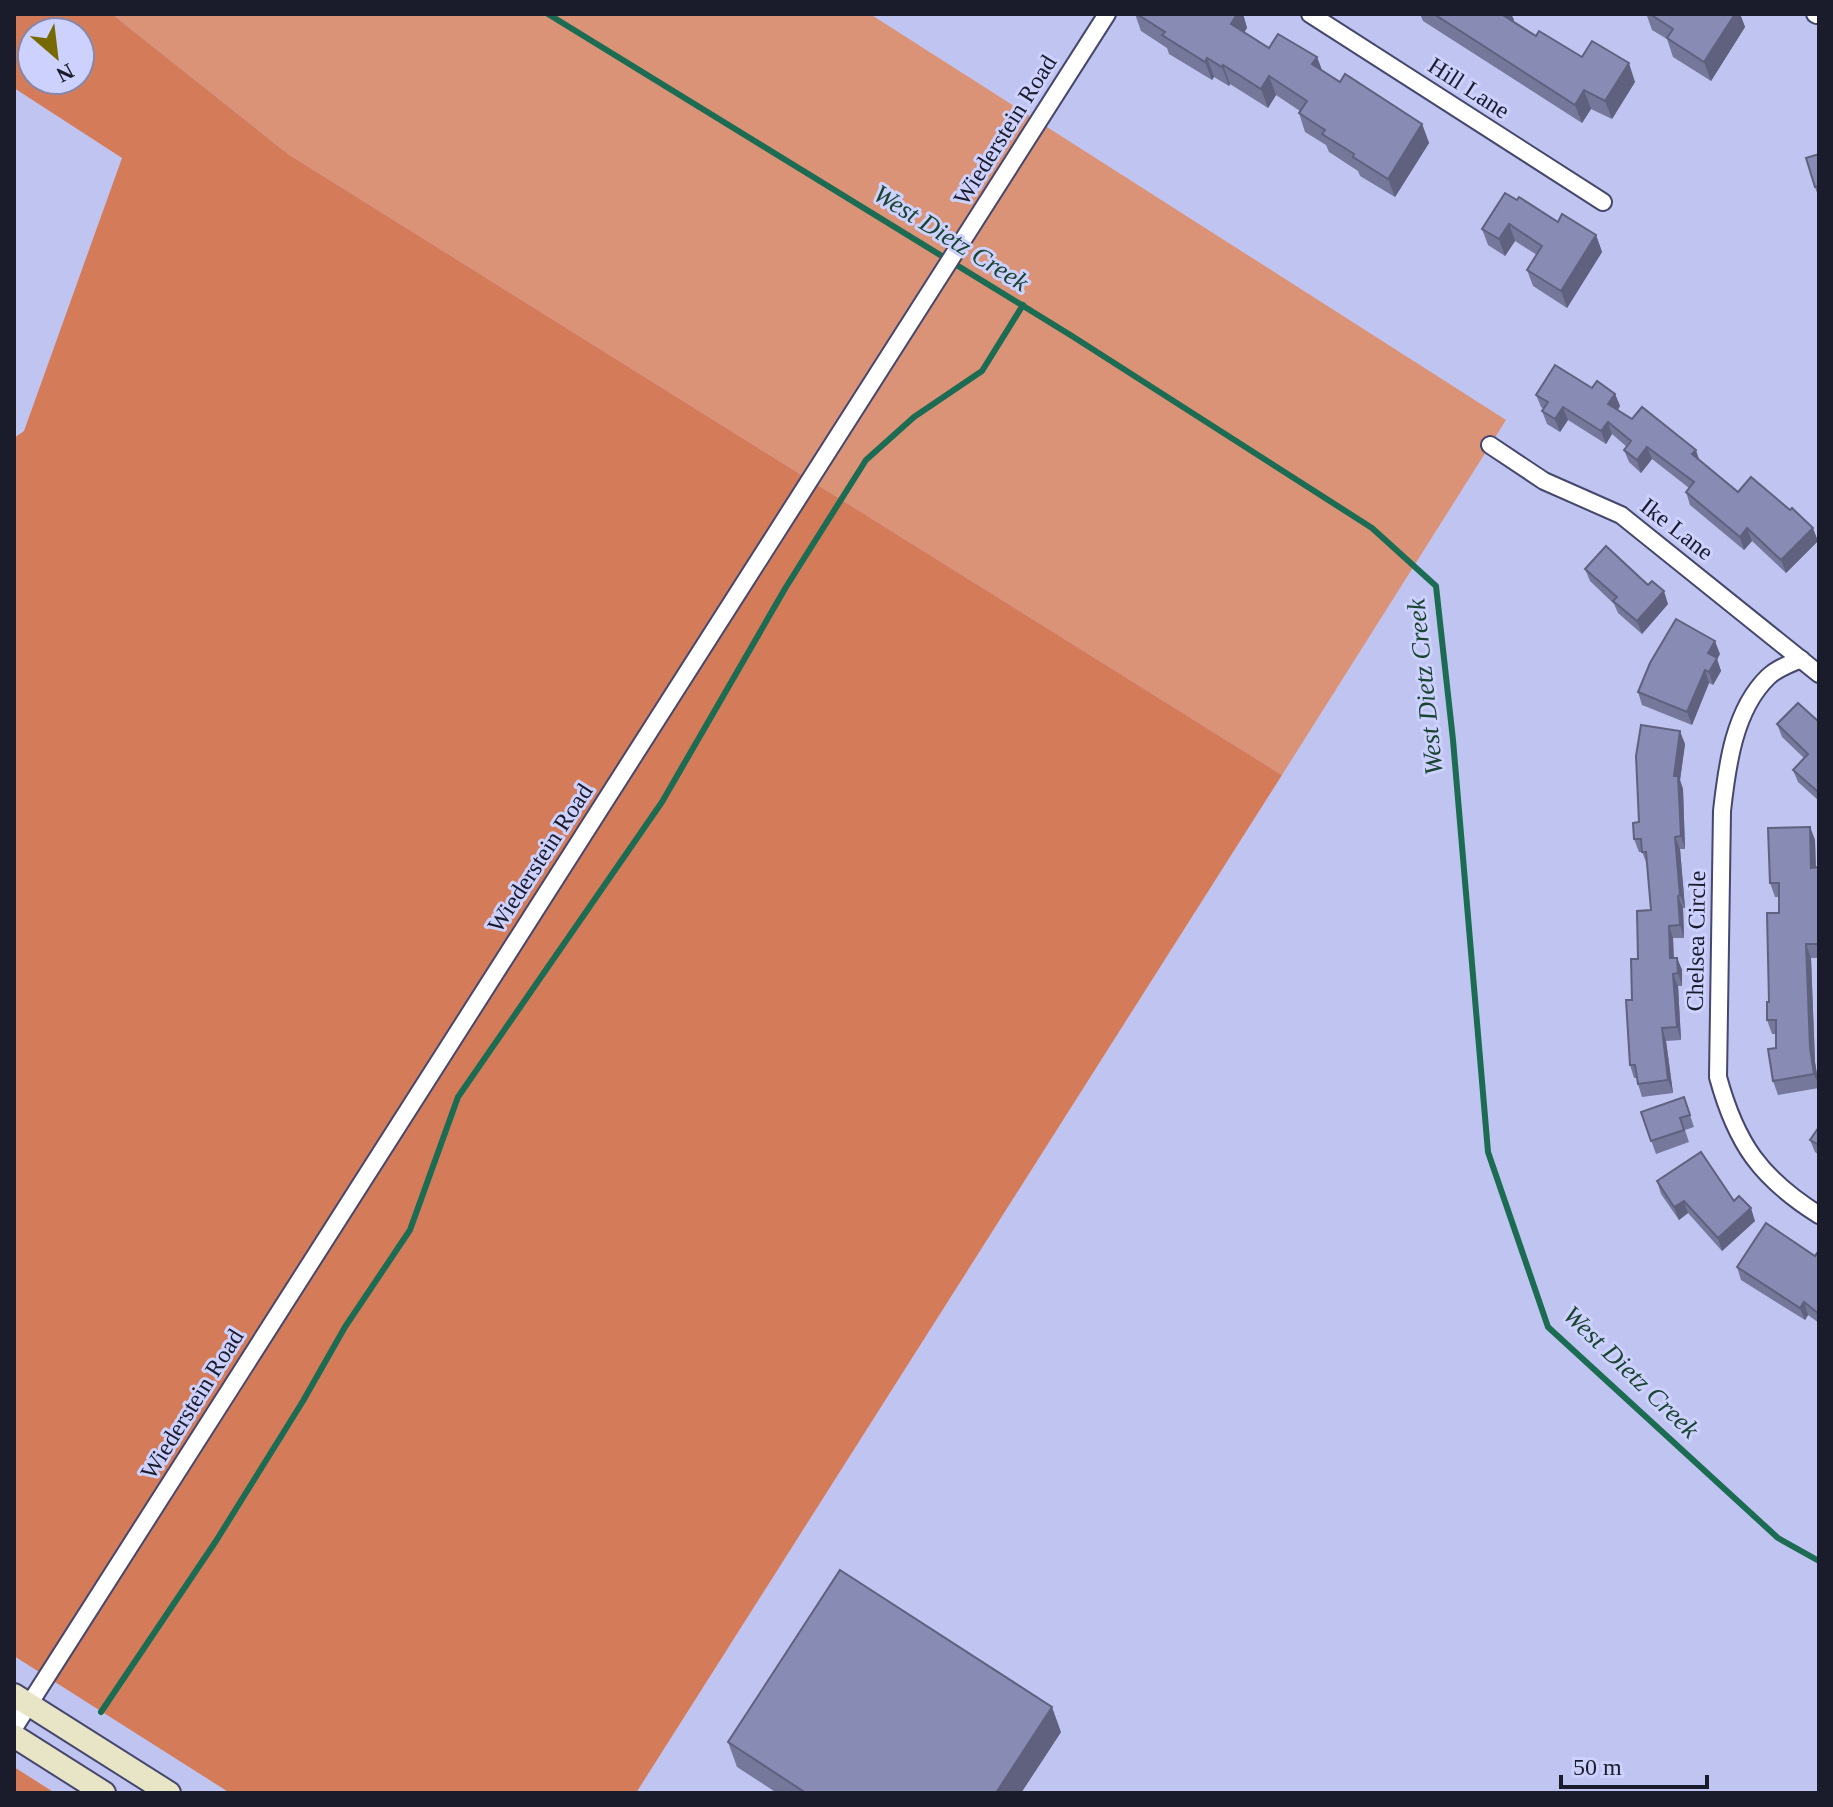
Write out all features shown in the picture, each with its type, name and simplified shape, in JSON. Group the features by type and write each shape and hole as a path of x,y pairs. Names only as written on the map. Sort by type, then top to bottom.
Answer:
{"main road":[{"path":"22,1700 169,1793"},
{"path":"14,1736 104,1793"}],"street":[{"name":"Wiederstein Road","path":"14,1728 22,1700 1107,14"},
{"name":"Hill Lane","path":"1310,14 1603,202"},
{"name":"Ike Lane","path":"1490,445 1544,481 1621,515 1819,674"},
{"name":"Chelsea Circle","path":"1801,659 1769,676 1753,698 1738,729 1727,774 1722,811 1718,1077 1728,1116 1765,1174 1791,1198 1819,1215"}],"shaded area":[{"path":"14,14 112,14 288,154 1282,775 636,1793 230,1793 14,1656 14,438 24,431 122,158 26,96 96,96 96,16 16,16 16,89"},
{"path":"112,14 870,14 1506,420 1282,775 288,154"},
{"path":"14,1767 55,1793 14,1793"}],"building":[{"path":"1137,14 1237,14 1231,24 1269,48 1278,34 1317,57 1312,64 1340,82 1345,74 1422,124 1388,179 1322,134 1325,130 1299,113 1307,101 1269,76 1261,89 1223,65 1207,58 1205,62 1162,35 1165,32"},
{"path":"1434,14 1501,14 1536,36 1539,31 1582,57 1592,41 1629,63 1605,101 1584,90 1575,105"},
{"path":"1650,14 1735,14 1704,62 1667,38 1673,29"},
{"path":"1819,154 1819,186 1815,187 1806,158"},
{"path":"1505,193 1517,200 1519,197 1558,222 1562,214 1596,235 1561,291 1527,270 1542,246 1509,224 1499,239 1482,229"},
{"path":"1555,365 1592,388 1597,381 1615,394 1608,404 1632,419 1642,407 1696,450 1692,454 1738,492 1751,477 1813,528 1781,560 1747,528 1740,537 1686,492 1694,482 1647,447 1637,460 1624,450 1631,441 1608,422 1601,431 1563,407 1555,419 1542,411 1548,402 1536,395"},
{"path":"1606,546 1648,585 1652,581 1664,591 1637,621 1613,601 1617,597 1585,569"},
{"path":"1676,619 1715,641 1708,653 1717,658 1709,672 1705,670 1687,712 1638,692 1650,663"},
{"path":"1798,703 1819,722 1817,791 1793,770 1808,754 1777,724"},
{"path":"1641,725 1680,731 1674,776 1678,776 1681,836 1675,837 1680,925 1669,926 1670,958 1677,958 1678,973 1673,974 1677,1027 1662,1028 1668,1080 1638,1084 1635,1065 1630,1065 1626,1000 1632,1000 1631,959 1638,959 1637,911 1651,910 1646,852 1642,852 1641,839 1634,839 1633,823 1639,822 1636,756"},
{"path":"1810,827 1811,868 1819,867 1819,944 1806,944 1814,1074 1773,1081 1768,1049 1776,1048 1776,1020 1767,1020 1767,913 1779,913 1779,883 1770,883 1768,828"},
{"path":"1684,1097 1690,1115 1680,1118 1684,1130 1651,1141 1641,1112"},
{"path":"1819,1127 1819,1145 1810,1140"},
{"path":"1701,1152 1734,1201 1739,1196 1751,1208 1718,1238 1684,1201 1674,1207 1657,1181"},
{"path":"1766,1223 1815,1256 1819,1254 1819,1314 1804,1302 1800,1308 1737,1267"},
{"path":"840,1570 1052,1707 996,1793 806,1793 728,1742"}],"waterway":[{"name":"West Dietz Creek","path":"548,14 1072,336 1372,528 1436,586 1453,740 1488,1152 1548,1327 1778,1538 1819,1561"},
{"path":"101,1712 216,1541 345,1327 410,1230 458,1097 662,802 786,587 866,460 914,417 982,371 1023,305"}]}
